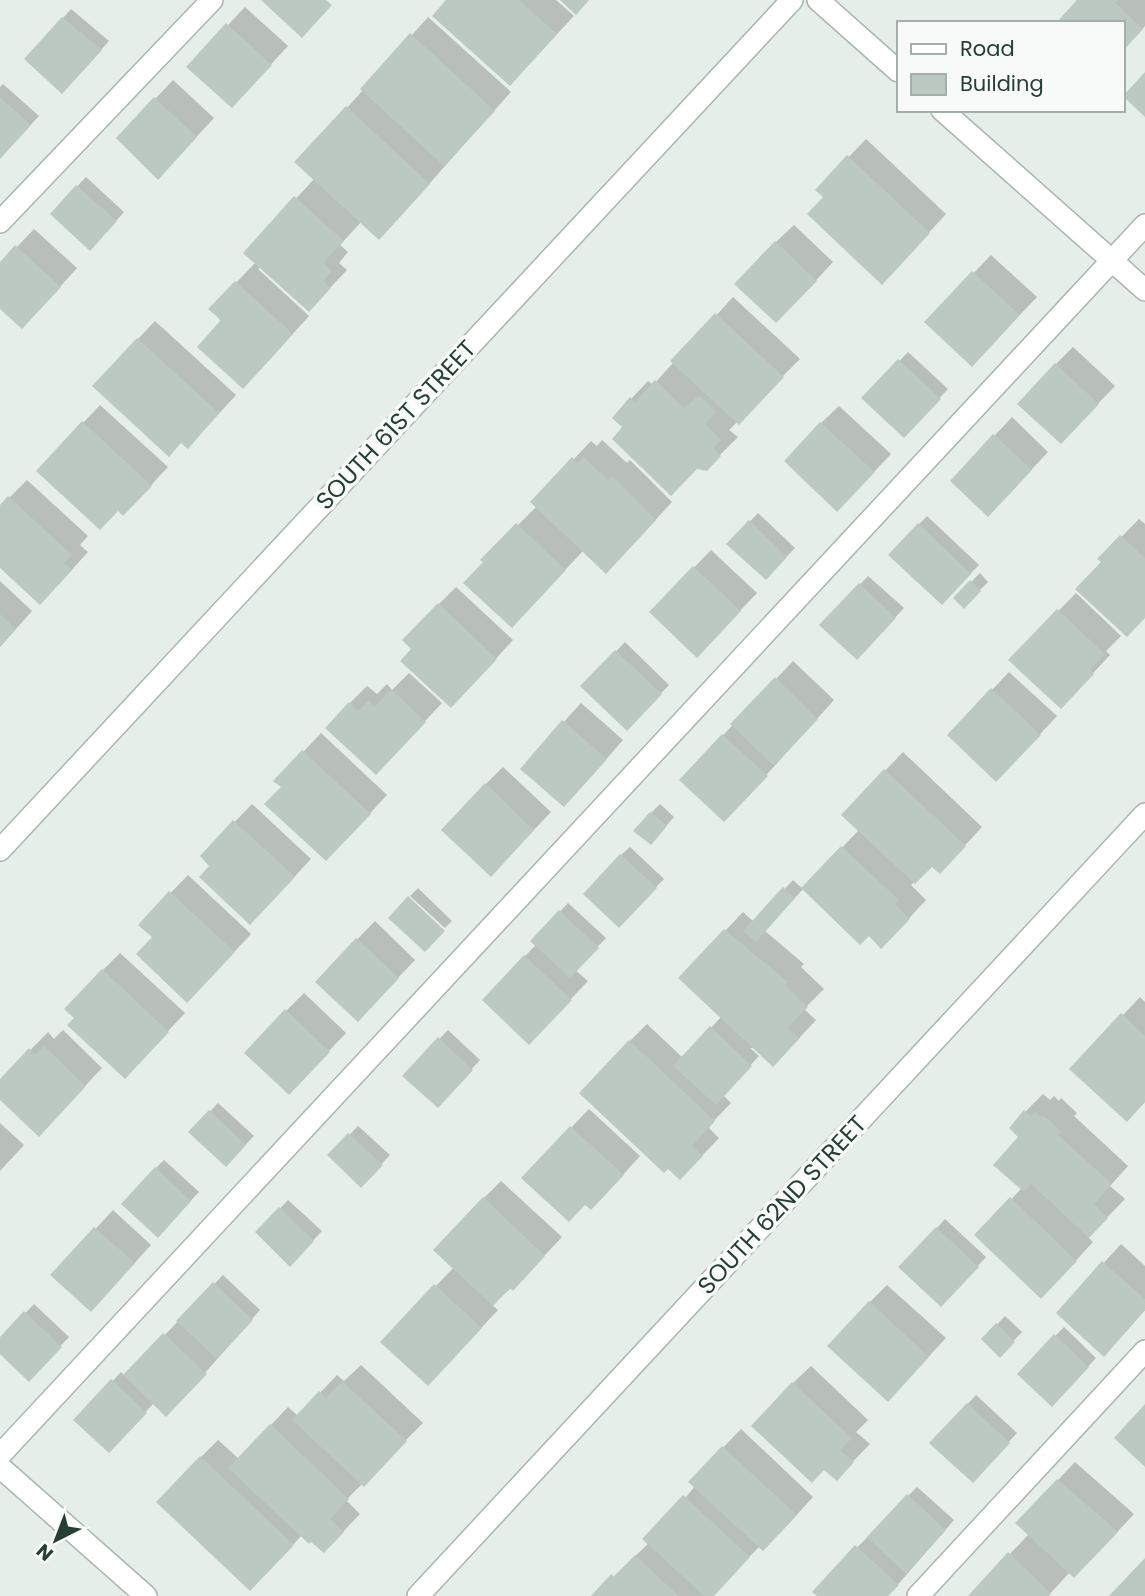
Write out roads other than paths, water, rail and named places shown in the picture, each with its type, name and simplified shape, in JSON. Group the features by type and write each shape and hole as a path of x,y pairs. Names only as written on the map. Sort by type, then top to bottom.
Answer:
{"street":[{"path":"0,222 212,0"},
{"name":"SOUTH 61ST STREET","path":"0,850 792,0"},
{"path":"818,0 897,70"},
{"path":"944,112 1145,290"},
{"path":"0,1455 1145,225"},
{"name":"SOUTH 62ND STREET","path":"418,1596 1145,814"},
{"path":"918,1596 1145,1351"},
{"path":"0,1467 146,1596"}]}
